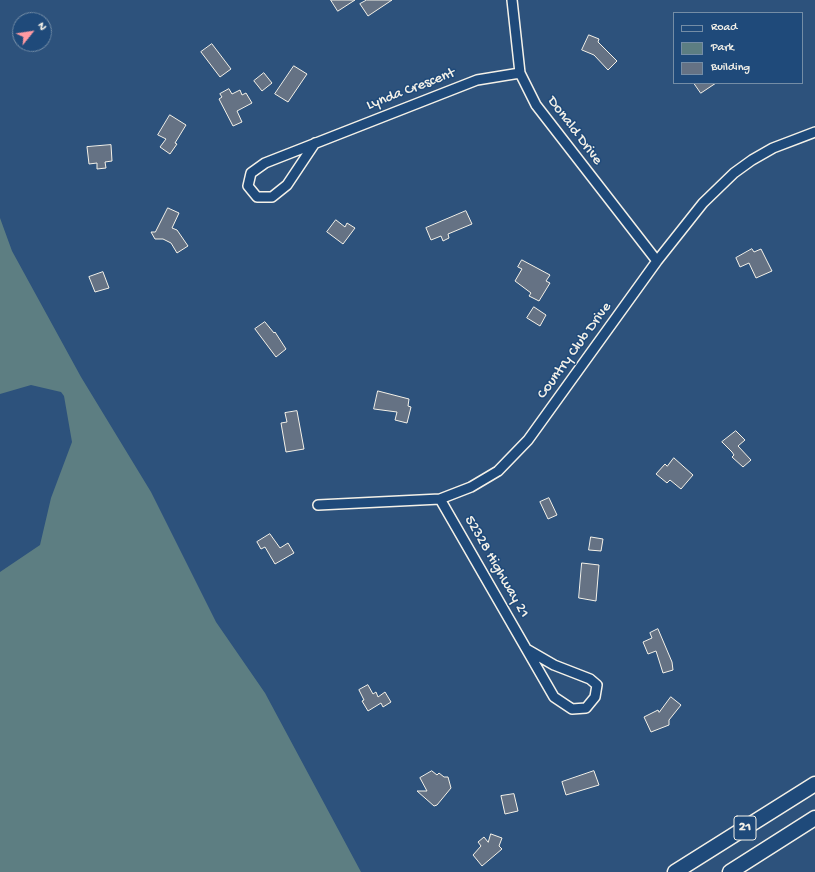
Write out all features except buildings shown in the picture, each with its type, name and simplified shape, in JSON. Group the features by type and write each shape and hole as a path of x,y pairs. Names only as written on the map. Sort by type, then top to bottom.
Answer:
{"main road":[{"name":"21","path":"675,872 815,784"},
{"name":"21","path":"730,872 815,818"}],"street":[{"name":"Donald Drive","path":"512,0 520,73 536,105 657,261"},
{"name":"Lynda Crescent","path":"315,143 287,185 272,197 257,197 248,186 251,172 265,163 315,143 477,80 520,73"},
{"name":"Country Club Drive","path":"318,505 440,499 485,480 517,453 539,425 657,261 702,203 734,173 772,148 815,132"},
{"name":"52328 Highway 21","path":"440,499 554,697 572,709 586,708 595,697 597,685 590,679 554,665 528,650"}],"green space":[{"path":"0,218 12,251 81,377 151,492 216,622 265,693 361,872 0,872 0,572 40,545 51,498 72,442 64,396 61,392 31,385 0,394"}]}
